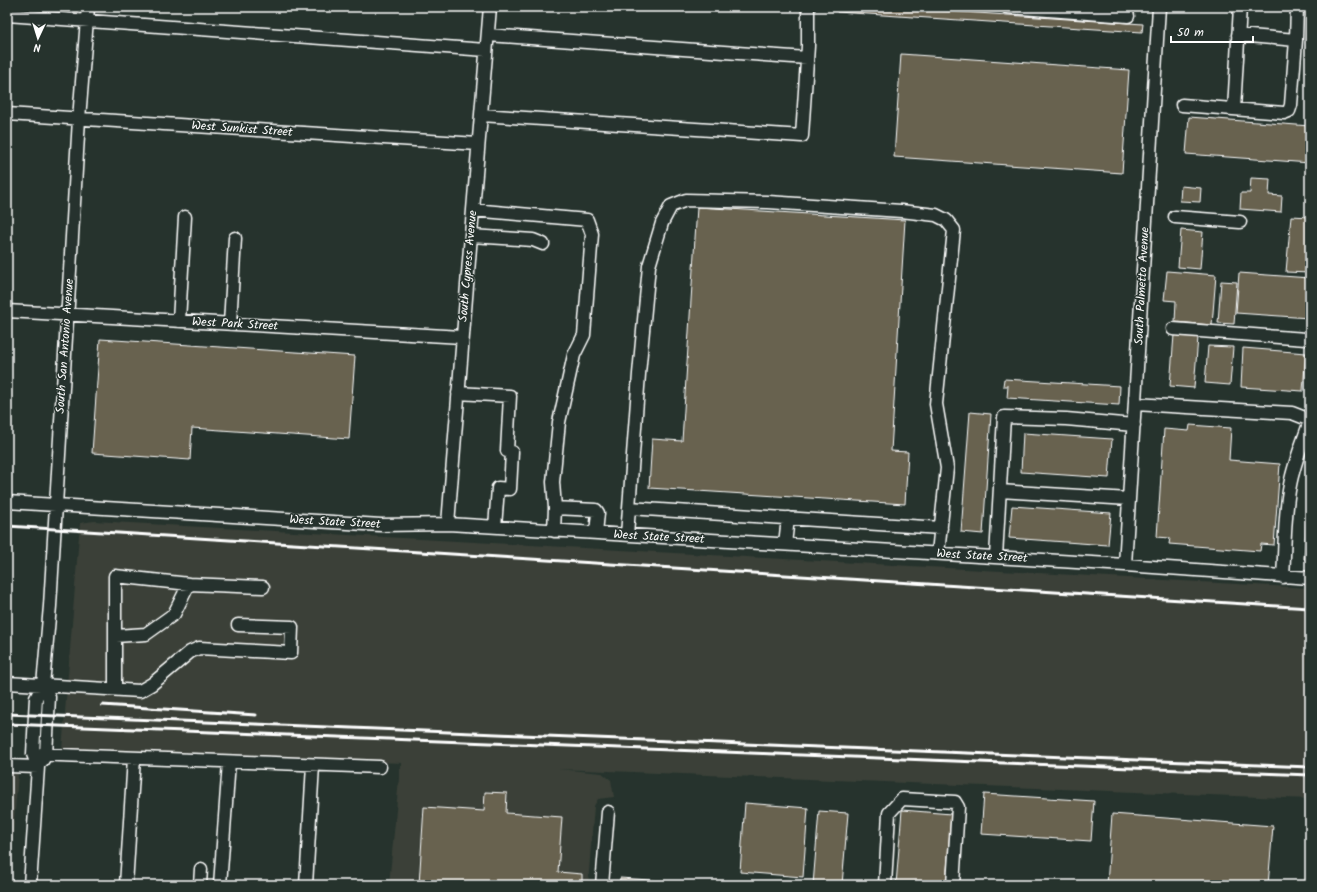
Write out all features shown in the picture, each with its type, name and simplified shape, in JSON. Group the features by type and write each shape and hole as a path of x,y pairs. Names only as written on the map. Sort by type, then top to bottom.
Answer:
{"street":[{"name":"South San Antonio Avenue","path":"30,885 38,767 33,754 36,698 43,685 50,606 79,119 88,7"},
{"name":"South Cypress Avenue","path":"448,524 490,7"},
{"path":"481,115 802,136 807,58 808,11 806,7"},
{"path":"1006,7 1124,12"},
{"name":"South Palmetto Avenue","path":"1125,565 1159,7"},
{"path":"1234,109 1240,7"},
{"path":"1182,105 1284,113 1290,111 1296,40 1297,7"},
{"path":"7,15 486,50"},
{"path":"488,35 807,58"},
{"path":"1238,35 1296,40"},
{"name":"West Sunkist Street","path":"7,114 478,144"},
{"path":"627,535 649,266 662,223 671,206 686,200 768,202 901,211 936,215 946,220 954,230 936,404 946,468 938,553"},
{"path":"473,210 587,220 592,234 584,335 574,355 559,422 554,482 554,531"},
{"path":"179,321 184,217"},
{"path":"1175,217 1240,222"},
{"path":"471,236 533,240 543,244"},
{"path":"230,324 235,238"},
{"name":"West Park Street","path":"7,310 67,315 462,337"},
{"path":"1173,329 1306,338"},
{"path":"458,393 510,396 507,451 512,452 510,490 498,488 495,527"},
{"path":"1135,404 1292,413 1310,420 1290,484 1283,577"},
{"path":"996,557 1004,417 1066,419 1134,424"},
{"path":"1000,491 1129,499"},
{"name":"West State Street","path":"7,502 382,525 448,524 938,553 1310,578"},
{"path":"555,508 596,510 598,513 596,533"},
{"path":"629,508 941,528"},
{"path":"785,544 788,518"},
{"path":"115,689 116,576 189,584 263,587"},
{"path":"116,636 146,634 174,614 189,584"},
{"path":"7,683 140,691 152,684 190,652 199,648 290,653 292,627 238,624"},
{"name":"South San Antonio Avenue","path":"38,767 46,755 49,697 43,685"},
{"path":"33,754 380,767"},
{"path":"126,885 134,758"},
{"path":"220,885 229,762"},
{"path":"306,885 313,765"},
{"path":"7,766 38,767"},
{"path":"885,885 889,813 902,799 955,802 958,807 953,885"},
{"path":"602,885 608,812"},
{"path":"200,885 201,869"}],"shaded area":[{"path":"94,521 1310,588 1310,799 558,769 602,773 611,780 614,797 598,799 594,806 588,885 389,885 400,768 402,763 62,750 80,523"},
{"path":"7,774 18,774 9,885 7,885"}],"building":[{"path":"837,7 887,7 1143,24 1142,32 837,12"},
{"path":"901,54 1129,70 1122,173 894,157"},
{"path":"1189,117 1310,126 1310,163 1186,154"},
{"path":"1251,178 1270,179 1269,195 1282,196 1281,212 1240,209 1241,193 1250,193"},
{"path":"1181,186 1201,188 1200,202 1180,201"},
{"path":"697,207 905,220 891,451 908,452 905,504 649,488 652,439 682,441"},
{"path":"1291,216 1310,217 1310,273 1286,272"},
{"path":"1181,230 1203,232 1200,269 1178,267"},
{"path":"1167,271 1216,275 1212,325 1175,322 1176,301 1164,300"},
{"path":"1239,273 1310,278 1309,318 1236,313"},
{"path":"1221,281 1237,282 1234,324 1218,323"},
{"path":"1174,335 1198,337 1194,388 1170,386"},
{"path":"100,339 355,356 349,439 192,428 190,460 92,453"},
{"path":"1208,346 1233,347 1230,385 1205,383"},
{"path":"1243,348 1306,353 1303,391 1241,387"},
{"path":"1004,379 1120,386 1119,405 1007,398 1008,386 1003,386"},
{"path":"970,412 991,414 983,534 961,532"},
{"path":"1190,425 1231,428 1229,460 1280,464 1274,545 1261,544 1260,551 1169,544 1170,538 1157,537 1164,429 1189,431"},
{"path":"1023,433 1112,439 1109,478 1021,472"},
{"path":"1309,479 1310,559 1304,559"},
{"path":"1012,506 1111,513 1108,545 1009,538"},
{"path":"485,792 507,793 506,813 562,817 558,872 582,874 582,885 419,885 424,807 484,811"},
{"path":"984,794 1094,801 1091,841 981,834"},
{"path":"745,803 808,808 803,877 740,872"},
{"path":"902,810 951,814 946,885 896,885"},
{"path":"819,811 848,813 842,885 813,885"},
{"path":"1112,814 1273,826 1268,885 1107,885"},
{"path":"620,878 664,881 664,885 619,885"}],"railway":[{"path":"7,526 1310,608"},
{"path":"102,705 256,715"},
{"path":"7,714 1310,767"},
{"path":"7,724 1310,775"}]}
